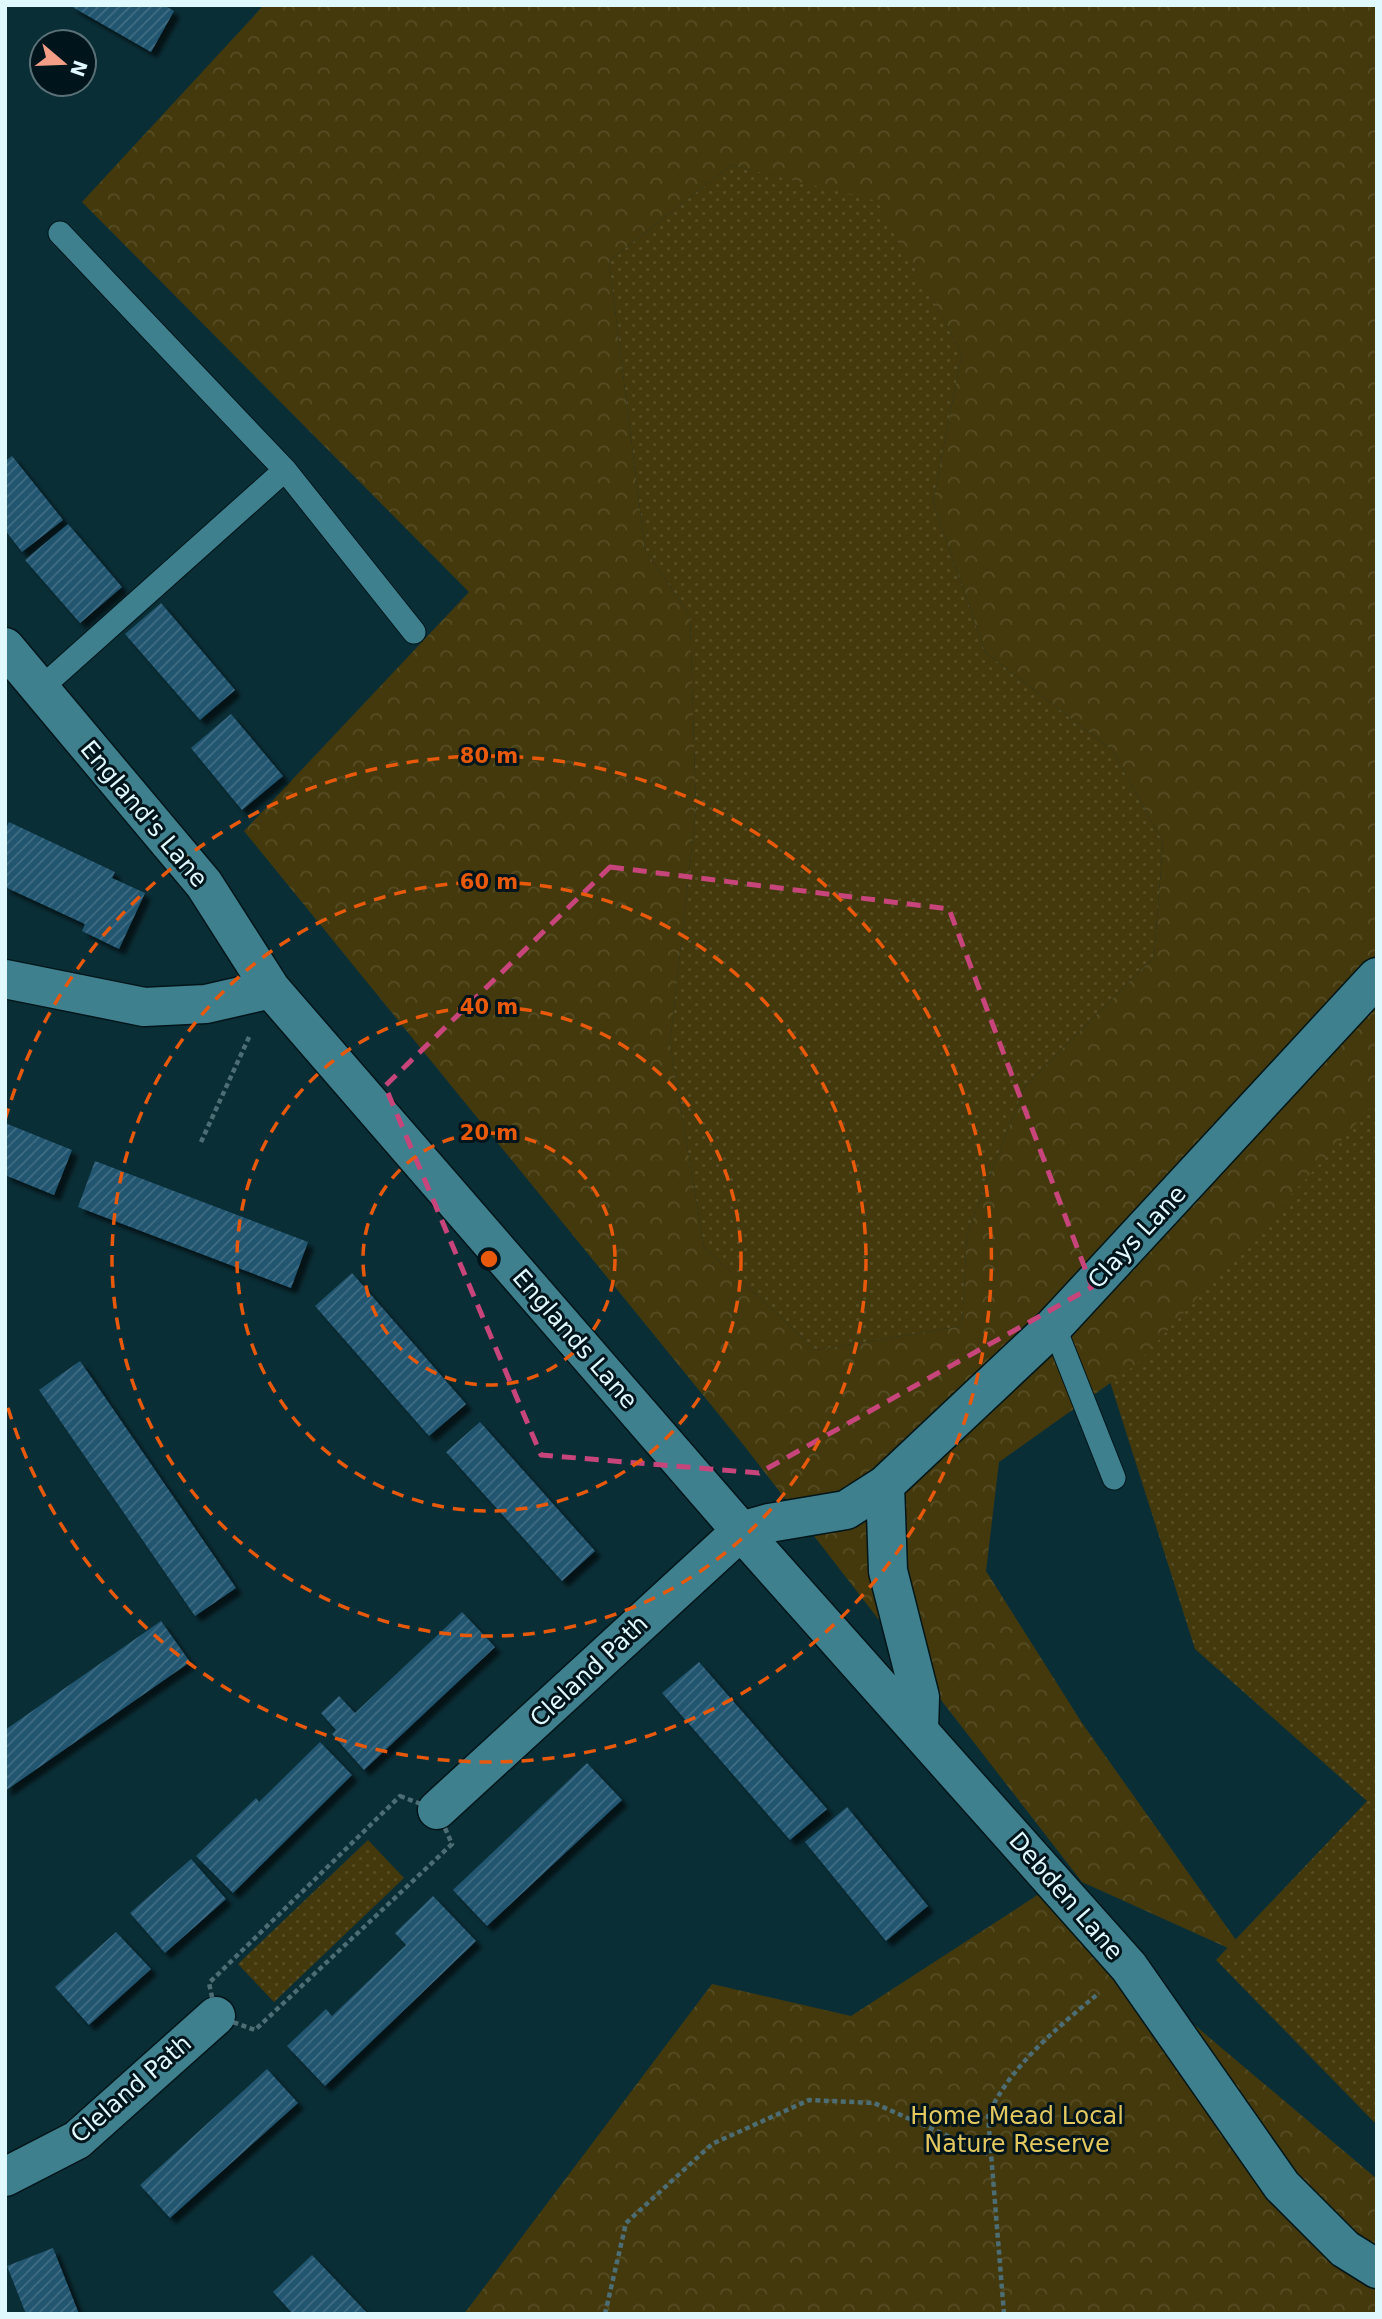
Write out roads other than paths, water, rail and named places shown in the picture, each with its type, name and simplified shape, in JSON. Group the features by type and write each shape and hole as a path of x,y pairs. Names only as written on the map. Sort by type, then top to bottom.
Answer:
{"street":[{"name":"England's Lane","path":"5,647 204,884 271,989"},
{"name":"Clays Lane","path":"741,1531 769,1522 846,1510 885,1485 1054,1326 1377,977"},
{"path":"5,979 144,1007 206,1004 271,989"},
{"name":"Englands Lane","path":"271,989 741,1531"},
{"path":"885,1485 888,1571 920,1697 919,1729"},
{"name":"Debden Lane","path":"741,1531 1129,1967 1282,2186 1345,2249 1377,2269"},
{"name":"Cleland Path","path":"437,1810 741,1531"},
{"name":"Cleland Path","path":"5,2176 77,2140 216,2016"}],"lane":[{"path":"60,233 285,470 414,632"},
{"path":"40,689 285,470"},
{"path":"1054,1326 1114,1478"}],"park label":[{"name":"Home Mead Local Nature Reserve","path":"1017,2130"}]}
